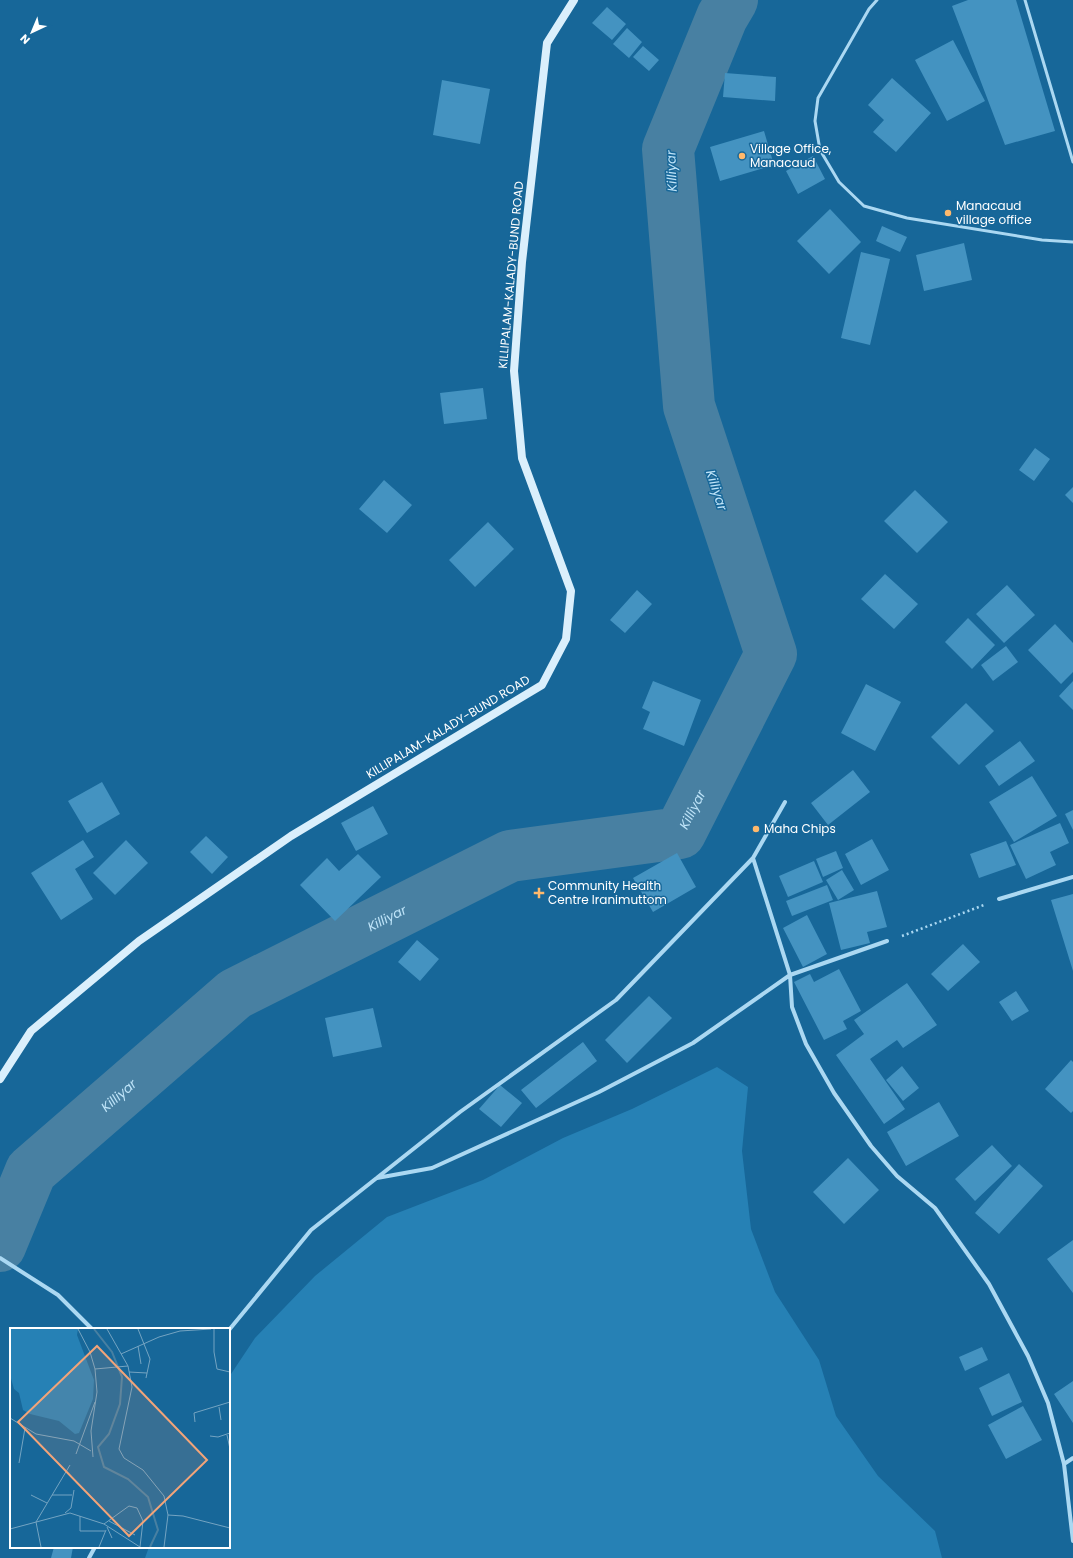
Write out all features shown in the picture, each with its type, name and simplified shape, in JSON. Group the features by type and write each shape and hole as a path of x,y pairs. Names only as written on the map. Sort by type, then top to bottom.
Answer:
{"street":[{"name":"KILLIPALAM-KALADY-BUND ROAD","path":"0,1079 30,1031 139,941 291,836 542,685 566,639 571,591 522,458 514,371 522,262 547,43 574,0"},
{"path":"230,1329 311,1230 460,1112 616,1000 753,858 785,802"},
{"path":"753,858 790,975 792,1007 806,1044 834,1093 871,1146 897,1176 935,1208 989,1284 1028,1356 1048,1404 1064,1464 1073,1541"},
{"path":"999,899 1073,877"},
{"path":"375,1179 432,1168 599,1092 693,1043 790,975 887,942"},
{"path":"0,1258 58,1295 91,1328"},
{"path":"1064,1464 1073,1458"},
{"path":"89,1558 94,1548"}],"lane":[{"path":"877,0 868,9 818,98 815,121 820,150 838,182 864,206 907,218 1042,240 1073,242"},
{"path":"1025,0 1073,162"}],"path":[{"path":"887,942 999,899"}],"shaded area":[{"path":"717,1067 748,1087 742,1151 751,1229 775,1292 819,1360 836,1416 878,1476 935,1531 942,1558 145,1558 149,1548 230,1548 230,1376 255,1338 315,1276 387,1217 483,1180 563,1138 632,1109"}],"building":[{"path":"968,0 1016,0 1055,131 1005,145 952,6"},
{"path":"607,7 626,24 612,40 592,23"},
{"path":"627,28 642,42 629,58 613,44"},
{"path":"953,40 985,101 947,121 915,60"},
{"path":"643,46 659,60 649,71 633,57"},
{"path":"725,73 776,77 775,101 723,97"},
{"path":"892,78 931,113 896,152 873,132 884,120 868,105"},
{"path":"442,80 490,89 480,144 433,135"},
{"name":"Village Office, Manacaud","path":"764,131 774,165 720,181 710,147"},
{"path":"813,156 825,179 798,194 786,171"},
{"path":"830,209 861,242 829,274 797,241"},
{"path":"882,226 907,237 900,252 876,241"},
{"path":"964,243 972,280 924,291 916,255"},
{"path":"861,252 890,259 870,345 841,338"},
{"path":"483,388 487,419 444,424 440,393"},
{"path":"1035,448 1050,459 1034,481 1019,470"},
{"path":"384,480 412,505 387,533 359,509"},
{"path":"1073,487 1073,503 1065,495"},
{"path":"915,490 948,522 917,553 884,521"},
{"path":"488,522 514,549 475,587 449,560"},
{"path":"885,574 918,604 894,629 861,599"},
{"path":"1007,585 1035,615 1004,643 976,614"},
{"path":"637,590 652,604 625,633 610,620"},
{"path":"968,618 995,645 972,669 945,642"},
{"path":"1055,624 1073,643 1073,672 1061,684 1028,650"},
{"path":"1006,646 1018,662 993,681 981,665"},
{"path":"653,681 701,700 684,746 643,729 650,712 642,708"},
{"path":"1073,681 1073,710 1059,696"},
{"path":"866,684 901,702 875,751 841,733"},
{"path":"966,703 994,731 959,765 931,737"},
{"path":"1020,741 1035,761 999,786 985,766"},
{"path":"853,770 870,792 828,825 811,803"},
{"path":"1032,776 1057,816 1014,842 989,802"},
{"path":"102,782 120,814 87,833 68,801"},
{"path":"373,806 388,834 356,851 341,823"},
{"path":"1073,810 1073,830 1065,814"},
{"path":"1060,823 1069,843 1050,852 1056,865 1026,879 1010,845"},
{"path":"206,836 228,857 212,874 190,852"},
{"path":"872,839 889,870 861,885 845,854"},
{"path":"83,840 94,857 75,869 93,899 61,920 31,873"},
{"path":"126,840 148,863 115,895 93,873"},
{"path":"1006,841 1016,865 979,878 970,854"},
{"path":"836,851 843,868 823,877 816,859"},
{"path":"677,853 696,887 653,912 633,878"},
{"path":"358,854 381,877 335,921 300,885 327,858 339,871"},
{"path":"814,861 823,882 788,897 779,876"},
{"path":"842,870 854,890 838,900 826,880"},
{"path":"827,885 833,900 792,916 786,901"},
{"path":"877,891 887,927 867,932 870,943 841,950 829,903"},
{"path":"1073,894 1073,971 1051,900"},
{"path":"807,915 827,954 803,967 783,928"},
{"path":"417,940 439,959 420,981 398,962"},
{"path":"963,944 980,962 948,991 931,974"},
{"path":"839,969 861,1011 843,1021 847,1029 824,1040 794,982 810,974 814,982"},
{"path":"907,983 937,1025 903,1048 897,1040 870,1059 905,1109 884,1124 836,1055 864,1034 854,1020"},
{"path":"1016,991 1029,1011 1012,1021 999,1002"},
{"path":"649,996 672,1018 627,1063 605,1040"},
{"path":"373,1008 382,1047 333,1057 325,1018"},
{"path":"583,1042 597,1061 536,1108 521,1090"},
{"path":"1071,1060 1073,1062 1073,1111 1071,1113 1045,1089"},
{"path":"902,1066 919,1088 903,1101 886,1080"},
{"path":"500,1085 522,1103 501,1127 479,1109"},
{"path":"939,1102 959,1136 906,1166 887,1132"},
{"path":"992,1145 1012,1166 975,1201 955,1179"},
{"path":"848,1158 879,1190 844,1224 813,1192"},
{"path":"1019,1164 1043,1186 999,1234 975,1213"},
{"path":"1073,1240 1073,1293 1047,1259"},
{"path":"982,1347 988,1360 965,1371 959,1357"},
{"path":"1009,1373 1022,1402 992,1416 979,1388"},
{"path":"1073,1381 1073,1423 1054,1394"},
{"path":"1023,1406 1042,1440 1006,1459 988,1425"},
{"path":"54,1548 73,1548 71,1558 51,1558"}],"waterway":[{"name":"Killiyar","path":"0,1246 31,1171 235,994 510,856 680,833 771,654 689,406 668,149 722,17 732,0"}],"place":[{"name":"Village Office, Manacaud","path":"742,156"},
{"name":"Manacaud village office","path":"948,213"},
{"name":"Maha Chips","path":"756,829"},
{"name":"Community Health Centre Iranimuttom","path":"539,893"}]}
